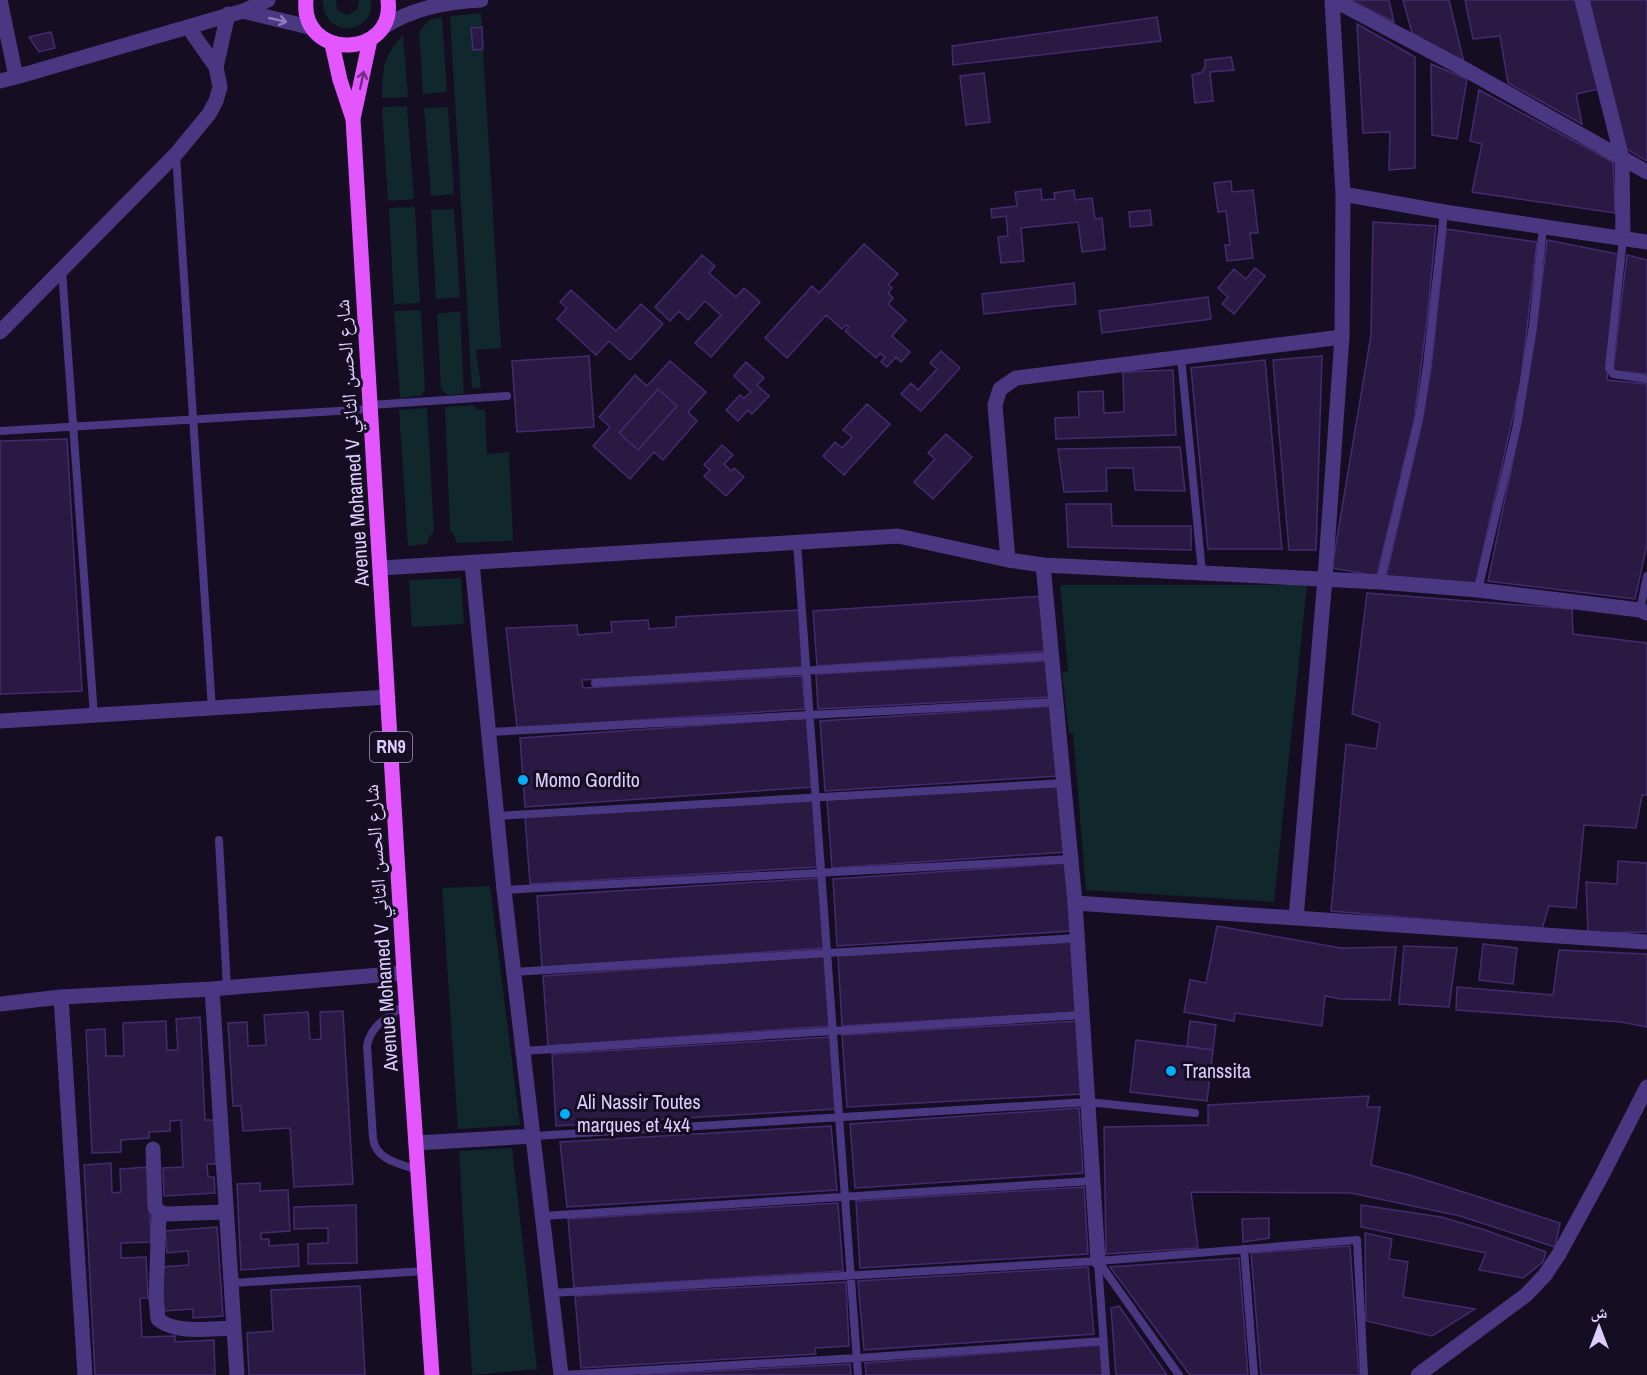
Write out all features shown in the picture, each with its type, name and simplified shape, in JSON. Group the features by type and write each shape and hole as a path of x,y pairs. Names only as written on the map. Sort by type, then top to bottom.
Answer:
{"main road":[{"path":"306,0 308,17 313,28 332,44 357,45 369,40 382,28 387,18 388,0"},
{"name":"Avenue Mohamed V شارع الحسن الثاني","path":"353,119 369,40"},
{"name":"Avenue Mohamed V شارع الحسن الثاني","path":"332,44 340,80 353,119 404,973 432,1375"}],"street":[{"path":"0,0 16,77"},
{"path":"0,81 236,13 268,0"},
{"path":"382,28 416,11 453,1 481,0"},
{"path":"1333,0 1468,71 1647,172"},
{"path":"1296,918 1325,578 1342,337 1343,194 1333,0"},
{"path":"1582,0 1622,158 1623,238"},
{"path":"236,13 313,28"},
{"path":"216,67 236,13"},
{"path":"0,332 176,154 208,114 216,101 220,87 216,67 188,27"},
{"path":"1343,194 1444,212 1647,242"},
{"path":"1008,560 995,405 1000,389 1016,378 1342,337"},
{"path":"381,568 898,536 1008,560 1043,565 1380,582 1478,591 1644,612"},
{"path":"472,563 504,890 561,1375"},
{"path":"1043,565 1075,903 1098,1261"},
{"path":"0,721 388,697"},
{"path":"1075,903 1647,942"},
{"path":"0,1004 61,997 220,989 404,973"},
{"path":"220,989 226,1212 237,1375"},
{"path":"61,997 86,1375"},
{"path":"1418,1375 1526,1295 1545,1275 1601,1178 1647,1087"},
{"path":"416,1143 534,1136"},
{"path":"153,1149 155,1207 159,1212 166,1214 226,1212"},
{"path":"159,1212 156,1298 158,1319 163,1324 183,1328 234,1328"}],"lane":[{"path":"176,154 212,709"},
{"path":"1380,582 1419,418 1444,212"},
{"path":"1478,591 1517,425 1533,326 1543,227"},
{"path":"1623,238 1609,368 1613,374 1647,379"},
{"path":"62,270 94,716"},
{"path":"1181,357 1202,572"},
{"path":"0,431 507,396"},
{"path":"797,543 858,1375"},
{"path":"1644,612 1647,576"},
{"path":"595,683 1052,656"},
{"path":"489,732 1056,702"},
{"path":"497,816 1064,783"},
{"path":"219,840 220,989"},
{"path":"504,890 1071,859"},
{"path":"513,972 1077,938"},
{"path":"406,1004 373,1028 367,1046 374,1145 382,1156 418,1170"},
{"path":"523,1051 1082,1015"},
{"path":"534,1136 1088,1102 1195,1113"},
{"path":"543,1216 1092,1181"},
{"path":"552,1293 1098,1261 1357,1240 1364,1375"},
{"path":"1244,1249 1254,1375"},
{"path":"1098,1261 1106,1375"},
{"path":"1098,1261 1179,1375"},
{"path":"232,1283 425,1271"},
{"path":"561,1375 1104,1341"}],"green space":[{"path":"323,0 336,0 337,10 347,15 357,10 359,0 371,0 370,12 358,26 339,27 331,22 325,13"},
{"path":"481,13 482,27 471,28 473,50 483,49 501,348 476,350 481,388 472,388 450,16"},
{"path":"442,17 447,92 423,94 419,32 429,20"},
{"path":"403,35 408,97 382,98 387,57"},
{"path":"407,106 414,199 388,201 382,107"},
{"path":"448,107 454,194 431,196 424,108"},
{"path":"415,207 420,303 394,304 389,208"},
{"path":"454,209 460,297 436,299 431,210"},
{"path":"421,310 425,390 421,396 400,398 394,311"},
{"path":"460,311 464,394 447,395 441,388 437,314"},
{"path":"474,405 477,410 485,410 487,454 509,452 513,541 456,543 450,530 445,407"},
{"path":"427,408 434,532 427,544 408,546 399,410"},
{"path":"461,578 464,624 412,627 409,580"},
{"path":"1060,585 1307,585 1274,902 1086,890 1073,733 1069,733 1062,672 1068,671"},
{"path":"490,886 520,1125 458,1129 442,888"},
{"path":"512,1148 537,1369 472,1375 459,1151"}],"building":[{"path":"1389,0 1394,22 1352,1"},
{"path":"1403,0 1449,0 1464,63 1412,33"},
{"path":"1465,0 1576,0 1599,89 1576,94 1582,124 1508,83 1500,36 1473,39"},
{"path":"1584,0 1647,0 1647,161 1623,147"},
{"path":"1157,17 1161,41 953,65 952,46"},
{"path":"1357,24 1415,57 1415,168 1389,170 1390,132 1363,133"},
{"path":"482,27 483,49 473,50 471,28"},
{"path":"51,32 55,48 39,52 29,37"},
{"path":"1231,57 1234,70 1210,72 1213,101 1195,103 1192,75 1202,72 1205,60"},
{"path":"1431,64 1467,79 1457,139 1432,135"},
{"path":"984,73 990,122 966,125 960,76"},
{"path":"1479,90 1613,162 1615,213 1472,192 1482,144 1470,141"},
{"path":"1231,181 1232,192 1253,190 1258,233 1250,233 1253,258 1227,261 1225,245 1230,245 1226,211 1218,212 1214,183"},
{"path":"1041,189 1042,200 1055,199 1054,193 1074,190 1075,200 1092,198 1095,219 1102,218 1105,249 1082,252 1078,222 1021,228 1024,261 1001,263 998,237 1008,236 1006,216 992,218 991,209 1017,206 1015,192"},
{"path":"1150,210 1152,225 1130,227 1129,212"},
{"path":"1373,222 1436,226 1414,421 1377,576 1332,568 1371,335"},
{"path":"1446,229 1537,242 1521,380 1475,586 1386,577 1422,422 1431,369"},
{"path":"1547,240 1618,254 1607,380 1647,384 1647,545 1635,599 1488,581 1522,417"},
{"path":"864,244 898,274 888,285 892,288 888,293 893,298 888,304 906,320 892,336 910,352 901,362 896,357 887,367 881,362 885,357 880,353 876,358 845,331 849,327 846,325 842,329 826,315 787,358 765,338 812,286 819,293"},
{"path":"702,255 715,266 709,273 736,297 744,288 760,302 711,357 695,343 721,315 705,301 688,320 679,311 670,321 655,307"},
{"path":"1627,255 1647,260 1647,374 1613,371"},
{"path":"1255,268 1265,276 1234,314 1222,304 1228,297 1218,288 1234,269 1246,279"},
{"path":"1074,283 1076,304 984,314 982,294"},
{"path":"571,290 616,331 641,304 663,324 630,360 609,341 596,355 557,319 567,308 560,302"},
{"path":"1208,297 1211,319 1102,333 1099,311"},
{"path":"941,351 960,368 921,411 901,394 911,383 918,390 937,369 930,363"},
{"path":"589,356 594,427 517,432 512,361"},
{"path":"1322,356 1316,550 1289,550 1273,360"},
{"path":"1265,360 1282,549 1208,549 1191,368"},
{"path":"670,361 706,392 688,412 697,421 663,460 654,452 630,479 593,446 610,427 599,417 635,375 647,386","holes":["658,389 677,406 638,450 619,433"]},
{"path":"746,362 764,378 757,385 769,396 752,414 748,410 738,421 726,410 740,395 744,398 751,392 734,376"},
{"path":"1173,370 1176,435 1056,439 1055,418 1079,417 1078,392 1103,391 1104,413 1124,412 1123,372"},
{"path":"658,389 677,406 638,450 619,433"},
{"path":"867,404 890,424 844,475 823,456 835,442 842,448 852,437 843,430"},
{"path":"946,434 972,457 933,499 914,482 935,459 928,453"},
{"path":"67,439 82,691 0,694 0,441"},
{"path":"722,445 733,455 724,464 731,471 734,468 744,477 726,496 704,476 710,470 704,465"},
{"path":"1180,447 1185,491 1135,490 1133,468 1106,468 1107,491 1064,492 1058,449"},
{"path":"1066,504 1111,504 1112,526 1191,526 1191,550 1068,547"},
{"path":"1367,593 1572,609 1573,634 1647,643 1647,795 1642,795 1636,828 1584,825 1576,908 1549,906 1542,929 1331,911 1346,744 1376,749 1380,723 1352,714"},
{"path":"1044,596 1047,651 817,666 813,611"},
{"path":"799,610 802,667 582,680 583,688 802,676 805,709 517,728 506,628 577,625 578,635 612,632 611,622 648,620 649,629 676,627 676,617"},
{"path":"1047,661 1049,697 818,709 816,674"},
{"path":"1053,706 1057,776 825,791 820,721"},
{"path":"808,718 813,787 525,807 520,738"},
{"path":"1062,784 1066,852 832,868 827,800"},
{"path":"813,799 817,867 530,884 525,817"},
{"path":"1618,861 1647,863 1647,932 1588,933 1586,882 1617,884"},
{"path":"1068,863 1072,931 837,946 833,879"},
{"path":"821,878 826,948 542,967 537,896"},
{"path":"1217,926 1341,948 1396,947 1390,1000 1341,999 1325,996 1322,1026 1235,1013 1234,1021 1184,1012 1190,980 1206,983"},
{"path":"1073,942 1077,1012 842,1026 838,956"},
{"path":"1483,944 1517,948 1513,984 1479,980"},
{"path":"1404,946 1457,948 1449,1007 1399,1004"},
{"path":"1559,950 1647,954 1647,1027 1621,1022 1456,1010 1457,987 1553,995"},
{"path":"825,956 830,1026 548,1046 543,976"},
{"path":"343,1011 353,1184 294,1187 290,1128 243,1131 241,1106 233,1106 228,1023 247,1022 248,1046 266,1045 264,1015 308,1012 310,1040 321,1039 320,1012"},
{"path":"200,1017 205,1120 214,1120 216,1164 207,1164 208,1177 214,1177 215,1193 164,1196 163,1168 183,1167 181,1120 170,1121 170,1131 149,1132 149,1138 121,1140 121,1152 92,1153 86,1030 105,1029 106,1056 124,1056 123,1023 166,1021 167,1050 178,1050 176,1019"},
{"path":"1079,1021 1083,1094 847,1107 842,1035"},
{"path":"1190,1021 1216,1025 1213,1050 1187,1046"},
{"path":"830,1037 835,1109 556,1126 552,1054"},
{"name":"Transsita","path":"1136,1040 1213,1050 1207,1101 1130,1092"},
{"path":"1369,1096 1367,1107 1380,1107 1371,1165 1413,1176 1560,1223 1555,1247 1460,1216 1351,1193 1191,1192 1198,1248 1106,1254 1104,1127 1208,1125 1208,1105"},
{"path":"1079,1108 1083,1173 855,1188 850,1124"},
{"path":"831,1126 837,1190 567,1207 560,1142"},
{"path":"111,1163 112,1193 121,1192 120,1169 148,1167 151,1242 121,1243 121,1258 146,1257 148,1298 140,1298 142,1337 175,1336 175,1342 214,1340 215,1375 95,1375 84,1165"},
{"path":"260,1183 260,1191 288,1190 290,1231 261,1233 261,1239 269,1239 269,1246 298,1244 299,1266 241,1270 237,1184"},
{"path":"1084,1187 1088,1254 860,1268 856,1201"},
{"path":"838,1203 843,1271 574,1288 568,1219"},
{"path":"356,1205 357,1263 308,1264 308,1244 328,1243 328,1228 294,1229 294,1207"},
{"path":"1361,1205 1441,1217 1546,1252 1543,1262 1523,1278 1479,1270 1486,1253 1361,1227"},
{"path":"1269,1218 1269,1238 1243,1242 1242,1219"},
{"path":"217,1227 223,1316 193,1318 193,1309 164,1311 161,1267 189,1265 188,1251 167,1253 165,1231"},
{"path":"1365,1233 1392,1239 1389,1259 1408,1262 1403,1297 1475,1309 1432,1336 1366,1321"},
{"path":"1350,1246 1359,1375 1261,1375 1251,1253"},
{"path":"1239,1258 1248,1375 1190,1375 1110,1267"},
{"path":"1088,1267 1094,1334 864,1350 858,1281"},
{"path":"846,1282 849,1346 815,1348 816,1354 581,1368 575,1296"},
{"path":"360,1286 365,1375 249,1375 247,1333 273,1331 271,1290"},
{"path":"1119,1306 1167,1375 1116,1375 1111,1308"},
{"path":"1100,1345 1102,1375 866,1375 865,1363"},
{"path":"850,1364 851,1375 639,1375"}],"place":[{"name":"Momo Gordito","path":"523,780"},
{"name":"Transsita","path":"1171,1071"},
{"name":"Ali Nassir Toutes marques et 4x4","path":"565,1114"}]}
